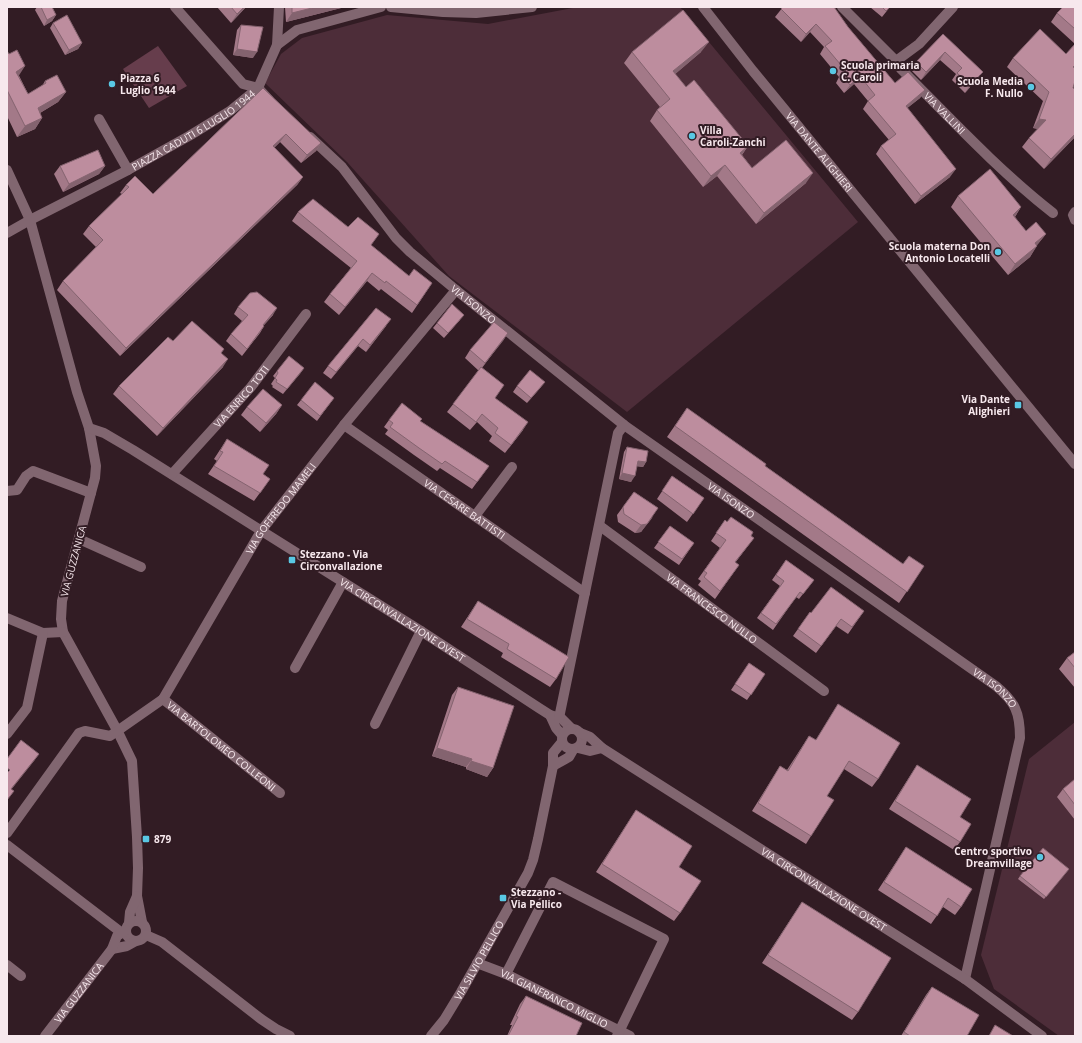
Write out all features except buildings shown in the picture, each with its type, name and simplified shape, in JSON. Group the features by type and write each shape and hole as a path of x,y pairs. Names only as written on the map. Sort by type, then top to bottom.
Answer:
{"street":[{"path":"175,7 243,84 258,88 276,106"},
{"path":"258,88 277,44 279,7"},
{"path":"277,44 297,30 381,7"},
{"path":"391,7 476,13 532,7"},
{"name":"VIA DANTE ALIGHIERI","path":"703,7 758,77 1075,463"},
{"name":"VIA VALLINI","path":"842,7 896,61 901,70 1029,194 1053,213"},
{"path":"896,61 919,44 953,7"},
{"name":"PIAZZA CADUTI 6 LUGLIO 1944","path":"7,233 128,170 189,136 230,111 258,88"},
{"name":"PIAZZA CADUTI 6 LUGLIO 1944","path":"98,119 128,170"},
{"name":"VIA ISONZO","path":"303,131 342,167 396,238 410,252 624,425 996,686 1008,697 1016,710 1020,723 1020,738 966,979"},
{"name":"VIA GUZZANICA","path":"7,170 30,220 77,392 89,428 96,466 95,478 62,601 61,619 63,632 118,730 132,761 137,840 137,896 142,922"},
{"path":"1075,212 1073,215 1075,220"},
{"name":"VIA GOFFREDO MAMELI","path":"118,730 163,699 261,531 344,425 456,290"},
{"name":"VIA ENRICO TOTI","path":"172,474 251,387 306,314"},
{"name":"VIA CESARE BATTISTI","path":"344,425 585,593"},
{"path":"555,716 600,526 618,433 624,425"},
{"name":"VIA CIRCONVALLAZIONE OVEST","path":"89,428 104,433 172,474 555,716 576,731 590,737 602,748 966,979 1042,1036"},
{"path":"474,516 512,467"},
{"path":"7,491 17,490 26,476 33,471 91,493"},
{"name":"VIA FRANCESCO NULLO","path":"600,526 824,691"},
{"path":"79,539 141,567"},
{"path":"295,668 343,582"},
{"path":"7,618 43,633 63,632"},
{"path":"375,724 421,631"},
{"path":"7,734 27,708 43,633"},
{"name":"VIA BARTOLOMEO COLLEONI","path":"163,699 280,794"},
{"name":"VIA CIRCONVALLAZIONE OVEST","path":"555,716 556,728 562,739"},
{"path":"7,833 79,733 86,731 110,736 118,730"},
{"path":"553,766 568,757 575,749 582,741 576,731 566,731 562,739 566,748 575,749 590,751 602,748"},
{"name":"VIA SILVIO PELLICO","path":"431,1036 444,1020 528,873 533,860 553,766 553,753 562,739"},
{"path":"7,844 126,929 128,937 136,942"},
{"path":"506,974 553,882 664,939 618,1033"},
{"name":"VIA GUZZANICA","path":"45,1036 112,949 117,936 126,929 130,912 137,896"},
{"path":"112,949 127,946 142,940 146,935 146,929 142,922 136,920 126,929"},
{"path":"146,935 162,942 261,1019 290,1036"},
{"name":"VIA GIANFRANCO MIGLIO","path":"477,963 506,974 618,1033 630,1036"},
{"path":"7,965 21,976"}],"shaded area":[{"path":"578,7 680,7 858,222 627,412 449,276 347,162 265,83 281,54 302,38 387,15 488,24"},
{"path":"158,46 187,86 149,108 123,69"},
{"name":"Centro sportivo Dreamvillage","path":"1075,722 1075,1036 1059,1036 994,989 981,955 1029,759"}],"place":[{"name":"Scuola primaria C. Caroli","path":"833,71"},
{"name":"Piazza 6 Luglio 1944","path":"112,84"},
{"name":"Scuola Media F. Nullo","path":"1031,87"},
{"name":"Villa Caroli-Zanchi","path":"692,136"},
{"name":"Scuola materna Don Antonio Locatelli","path":"998,252"},
{"name":"Via Dante Alighieri","path":"1018,405"},
{"name":"Stezzano - Via Circonvallazione","path":"292,560"},
{"name":"879","path":"146,839"},
{"name":"Centro sportivo Dreamvillage","path":"1040,857"},
{"name":"Stezzano - Via Pellico","path":"503,898"}]}
